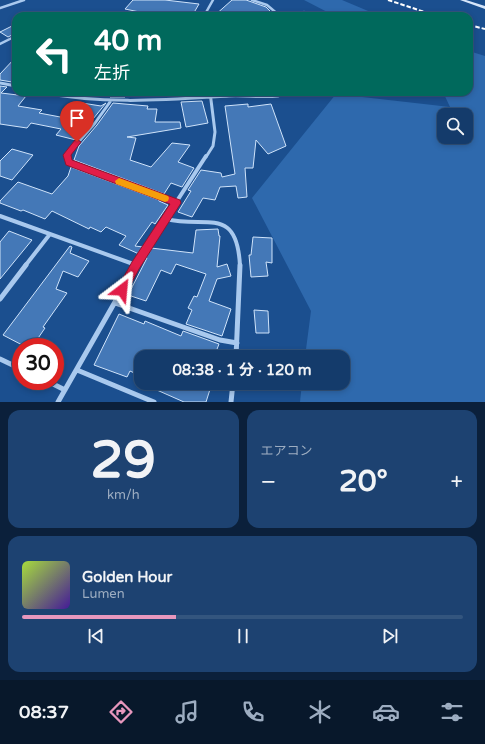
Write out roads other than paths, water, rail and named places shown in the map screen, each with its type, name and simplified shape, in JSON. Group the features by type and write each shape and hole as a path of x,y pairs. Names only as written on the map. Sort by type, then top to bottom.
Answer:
{"main road":[{"path":"462,0 485,8"}],"street":[{"path":"0,8 24,0"},
{"path":"206,12 213,0"},
{"path":"252,0 268,5 276,12"},
{"path":"0,44 12,38"},
{"path":"0,83 12,85"},
{"path":"62,96 110,102 196,96"},
{"path":"58,402 136,265 213,146 215,132 210,96"},
{"path":"246,96 264,98 278,96"},
{"path":"110,102 95,123 67,155 69,162 177,203"},
{"path":"0,216 136,265"},
{"path":"166,219 174,221 220,223 232,232 239,251 240,270 236,350"},
{"path":"0,299 50,234"},
{"path":"115,303 220,340 237,342"},
{"path":"0,359 12,365"},
{"path":"77,370 154,402"},
{"path":"231,402 233,390"}],"railway":[{"path":"388,0 425,12"},
{"path":"473,26 485,29"}]}
